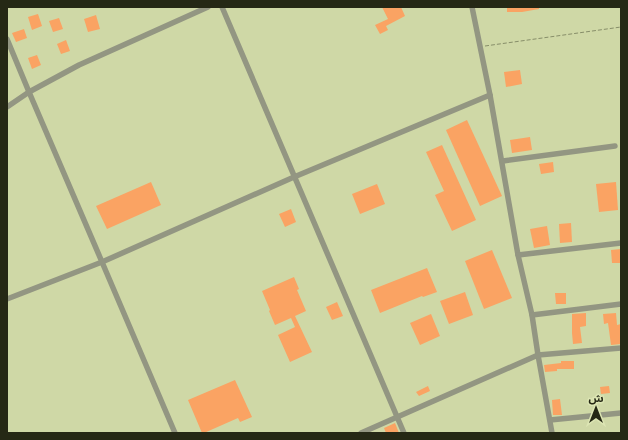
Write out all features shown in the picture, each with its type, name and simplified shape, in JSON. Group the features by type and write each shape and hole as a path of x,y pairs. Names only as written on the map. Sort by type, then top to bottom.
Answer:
{"street":[{"path":"7,107 28,92 79,65 208,7"},
{"path":"222,7 404,433"},
{"path":"472,7 503,161 518,255 532,315 552,433"},
{"path":"7,39 28,92 175,433"},
{"path":"7,299 102,262 294,177 490,95"},
{"path":"503,161 615,146"},
{"path":"518,255 621,243"},
{"path":"532,315 621,304"},
{"path":"361,433 538,355 621,348"},
{"path":"550,420 621,413"}],"path":[{"path":"480,46 621,27"}],"building":[{"path":"382,7 401,7 405,16 386,26 388,30 380,34 375,25 388,19"},
{"path":"507,7 539,7 539,9 522,12 507,12"},
{"path":"38,14 42,26 32,30 28,17"},
{"path":"96,15 100,29 88,32 84,19"},
{"path":"59,18 63,29 53,32 49,21"},
{"path":"24,29 27,38 16,42 12,33"},
{"path":"66,40 70,51 61,54 57,44"},
{"path":"37,55 41,65 32,69 28,58"},
{"path":"520,70 522,84 506,87 504,72"},
{"path":"467,120 502,196 480,206 446,130"},
{"path":"530,137 532,150 512,153 510,140"},
{"path":"442,145 476,220 452,231 435,195 444,191 426,152"},
{"path":"553,162 554,172 541,174 539,164"},
{"path":"151,182 161,205 107,229 96,206"},
{"path":"616,182 618,210 599,212 596,184"},
{"path":"377,184 385,204 360,214 352,194"},
{"path":"291,209 296,222 285,227 279,214"},
{"path":"571,223 572,242 560,243 559,224"},
{"path":"547,226 550,245 534,248 530,229"},
{"path":"621,249 621,263 612,263 611,250"},
{"path":"492,250 512,298 484,309 465,261"},
{"path":"427,268 437,292 423,297 422,296 380,313 371,290"},
{"path":"294,277 299,289 297,290 306,311 295,316 312,352 290,362 278,335 295,327 291,318 275,325 262,291"},
{"path":"465,292 473,315 449,324 440,301"},
{"path":"555,293 566,293 566,304 556,304"},
{"path":"337,302 343,316 332,320 326,307"},
{"path":"586,313 586,326 580,327 582,343 573,344 572,314"},
{"path":"616,313 617,325 621,324 621,344 611,345 608,323 604,324 603,314"},
{"path":"431,314 440,336 420,345 410,323"},
{"path":"561,361 574,361 574,369 557,369 557,371 545,372 544,365 561,363"},
{"path":"235,380 252,417 240,422 238,418 202,433 188,400"},
{"path":"428,386 430,391 419,396 416,392"},
{"path":"609,386 610,393 601,394 600,387"},
{"path":"560,399 562,415 553,415 552,400"},
{"path":"395,423 399,433 386,433 384,428"}]}
